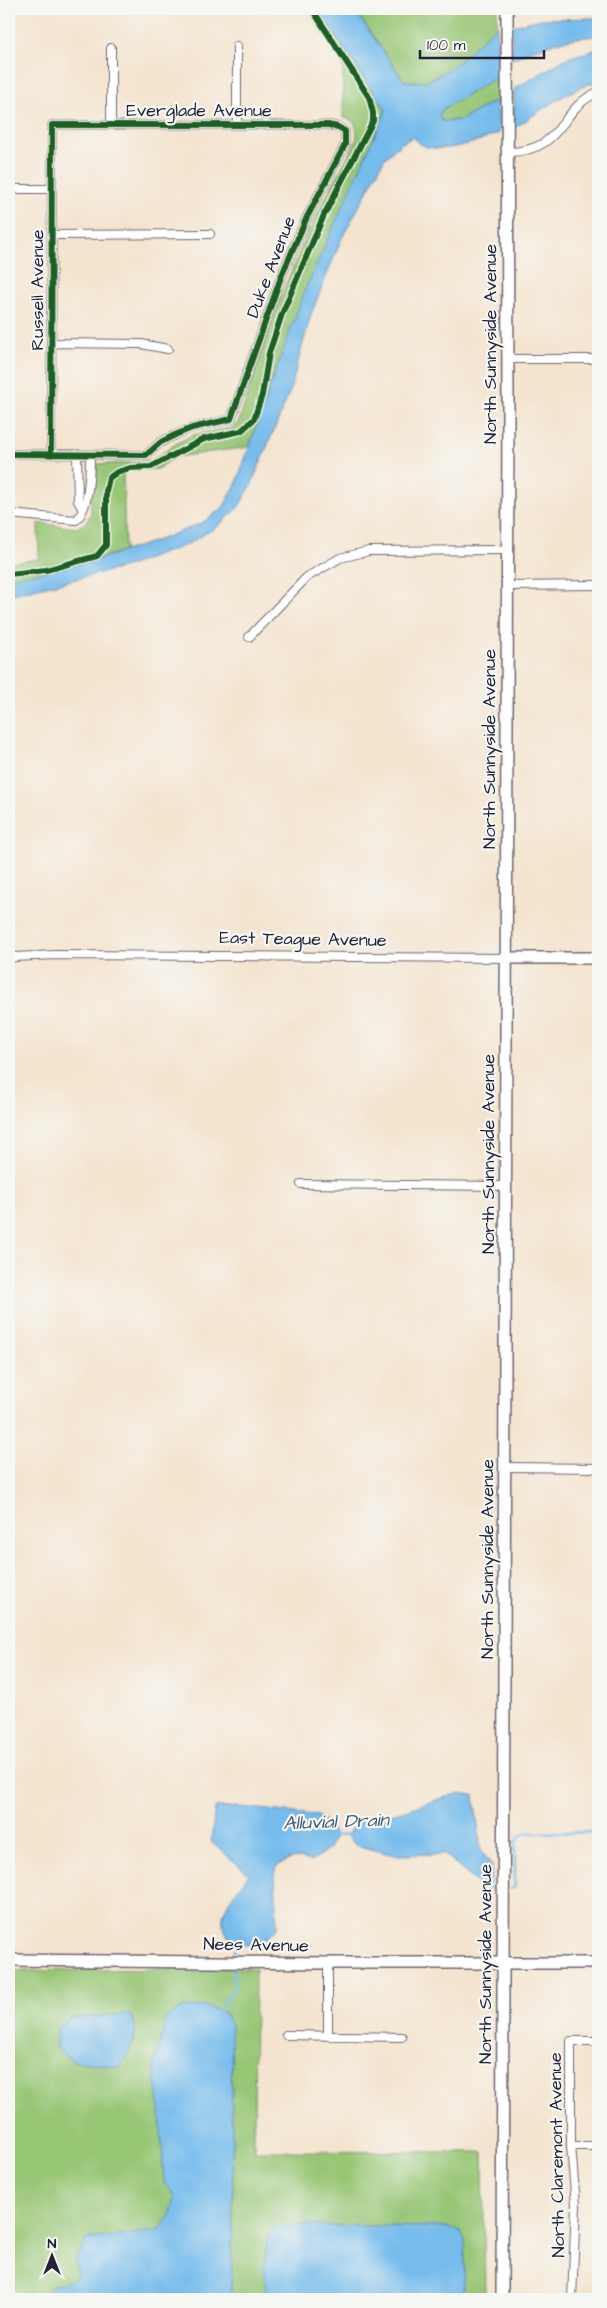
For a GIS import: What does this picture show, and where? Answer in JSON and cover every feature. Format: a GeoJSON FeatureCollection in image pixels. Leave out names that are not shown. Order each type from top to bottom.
{"type":"FeatureCollection","features":[{"type":"Feature","properties":{"kind":"main road","name":"North Sunnyside Avenue"},"geometry":{"type":"LineString","coordinates":[[502,2299],[504,2109],[502,1963],[507,9]]}},
{"type":"Feature","properties":{"kind":"main road","name":"East Teague Avenue"},"geometry":{"type":"LineString","coordinates":[[506,958],[598,958]]}},
{"type":"Feature","properties":{"kind":"main road","name":"Nees Avenue"},"geometry":{"type":"LineString","coordinates":[[9,1960],[598,1963]]}},
{"type":"Feature","properties":{"kind":"street"},"geometry":{"type":"LineString","coordinates":[[237,46],[237,124]]}},
{"type":"Feature","properties":{"kind":"street"},"geometry":{"type":"LineString","coordinates":[[111,48],[111,125]]}},
{"type":"Feature","properties":{"kind":"street"},"geometry":{"type":"LineString","coordinates":[[507,152],[527,150],[548,142],[579,104],[598,92]]}},
{"type":"Feature","properties":{"kind":"street","name":"Everglade Avenue"},"geometry":{"type":"LineString","coordinates":[[52,125],[328,125],[345,131]]}},
{"type":"Feature","properties":{"kind":"street","name":"Russell Avenue"},"geometry":{"type":"LineString","coordinates":[[51,455],[52,125]]}},
{"type":"Feature","properties":{"kind":"street","name":"Duke Avenue"},"geometry":{"type":"LineString","coordinates":[[90,455],[146,455],[161,442],[184,431],[231,419],[281,277],[307,217],[345,145],[345,131]]}},
{"type":"Feature","properties":{"kind":"street"},"geometry":{"type":"LineString","coordinates":[[9,189],[52,190]]}},
{"type":"Feature","properties":{"kind":"street"},"geometry":{"type":"LineString","coordinates":[[52,235],[210,234]]}},
{"type":"Feature","properties":{"kind":"street"},"geometry":{"type":"LineString","coordinates":[[51,343],[141,344],[168,349]]}},
{"type":"Feature","properties":{"kind":"street"},"geometry":{"type":"LineString","coordinates":[[507,359],[598,359]]}},
{"type":"Feature","properties":{"kind":"street"},"geometry":{"type":"LineString","coordinates":[[9,454],[90,455],[90,480],[87,486],[87,502],[82,508],[80,517],[76,520],[9,514]]}},
{"type":"Feature","properties":{"kind":"street"},"geometry":{"type":"LineString","coordinates":[[77,455],[78,501],[82,508]]}},
{"type":"Feature","properties":{"kind":"street"},"geometry":{"type":"LineString","coordinates":[[78,486],[87,486]]}},
{"type":"Feature","properties":{"kind":"street"},"geometry":{"type":"LineString","coordinates":[[249,636],[307,577],[340,558],[369,552],[507,550]]}},
{"type":"Feature","properties":{"kind":"street"},"geometry":{"type":"LineString","coordinates":[[507,586],[598,585]]}},
{"type":"Feature","properties":{"kind":"street","name":"East Teague Avenue"},"geometry":{"type":"LineString","coordinates":[[9,960],[14,957],[56,955],[506,958]]}},
{"type":"Feature","properties":{"kind":"street"},"geometry":{"type":"LineString","coordinates":[[301,1184],[505,1186]]}},
{"type":"Feature","properties":{"kind":"street"},"geometry":{"type":"LineString","coordinates":[[504,1467],[598,1468]]}},
{"type":"Feature","properties":{"kind":"street"},"geometry":{"type":"LineString","coordinates":[[328,1963],[328,2036]]}},
{"type":"Feature","properties":{"kind":"street"},"geometry":{"type":"LineString","coordinates":[[286,2035],[402,2037]]}},
{"type":"Feature","properties":{"kind":"street","name":"North Claremont Avenue"},"geometry":{"type":"LineString","coordinates":[[572,2299],[576,2205],[572,2146],[571,2041],[598,2041]]}},
{"type":"Feature","properties":{"kind":"street"},"geometry":{"type":"LineString","coordinates":[[572,2146],[598,2146]]}},
{"type":"Feature","properties":{"kind":"green space"},"geometry":{"type":"Polygon","coordinates":[[[308,9],[317,9],[386,109],[274,375],[249,447],[175,457],[157,469],[123,470],[125,550],[90,562],[9,578],[9,563],[39,559],[38,523],[76,528],[86,523],[91,513],[91,491],[96,481],[96,467],[98,464],[150,462],[177,443],[193,435],[232,428],[239,421],[287,281],[307,235],[356,141],[356,125],[343,118],[343,64],[308,9]]]}},
{"type":"Feature","properties":{"kind":"green space"},"geometry":{"type":"Polygon","coordinates":[[[354,9],[497,9],[497,37],[486,37],[453,67],[426,82],[404,81],[354,9]]]}},
{"type":"Feature","properties":{"kind":"green space"},"geometry":{"type":"Polygon","coordinates":[[[497,77],[497,100],[460,120],[441,121],[439,115],[443,109],[497,77]]]}},
{"type":"Feature","properties":{"kind":"green space"},"geometry":{"type":"Polygon","coordinates":[[[255,1968],[254,2151],[483,2152],[485,2299],[9,2299],[9,1971],[255,1968]]]}},
{"type":"Feature","properties":{"kind":"water"},"geometry":{"type":"Polygon","coordinates":[[[317,9],[354,9],[404,81],[426,82],[453,67],[497,25],[497,77],[443,109],[439,115],[442,121],[460,120],[497,100],[499,133],[450,148],[431,148],[420,144],[413,137],[402,143],[385,158],[341,240],[311,314],[290,391],[250,488],[237,509],[218,526],[186,545],[126,567],[9,595],[9,578],[90,562],[159,540],[202,523],[223,508],[237,482],[305,290],[386,110],[317,9]]]}},
{"type":"Feature","properties":{"kind":"water"},"geometry":{"type":"Polygon","coordinates":[[[598,18],[598,36],[574,38],[554,43],[512,59],[512,26],[541,19],[598,18]]]}},
{"type":"Feature","properties":{"kind":"water"},"geometry":{"type":"Polygon","coordinates":[[[598,49],[598,82],[566,95],[514,128],[514,89],[567,58],[598,49]]]}},
{"type":"Feature","properties":{"kind":"water"},"geometry":{"type":"Polygon","coordinates":[[[460,1793],[474,1795],[481,1851],[492,1866],[490,1883],[480,1886],[444,1854],[394,1855],[355,1845],[347,1835],[358,1820],[396,1813],[460,1793]]]}},
{"type":"Feature","properties":{"kind":"water"},"geometry":{"type":"Polygon","coordinates":[[[241,1807],[315,1815],[332,1829],[335,1836],[329,1849],[311,1861],[292,1859],[275,1868],[277,1928],[263,1941],[236,1945],[223,1926],[223,1917],[230,1900],[249,1874],[211,1842],[215,1808],[241,1807]]]}},
{"type":"Feature","properties":{"kind":"water"},"geometry":{"type":"Polygon","coordinates":[[[206,2006],[224,2013],[231,2024],[233,2206],[231,2299],[42,2299],[52,2286],[77,2278],[76,2259],[87,2239],[158,2231],[170,2217],[175,2196],[164,2183],[160,2111],[154,2066],[166,2018],[182,2008],[206,2006]]]}},
{"type":"Feature","properties":{"kind":"water"},"geometry":{"type":"Polygon","coordinates":[[[130,2014],[136,2030],[129,2054],[119,2067],[73,2061],[55,2048],[57,2028],[71,2018],[130,2014]]]}},
{"type":"Feature","properties":{"kind":"water"},"geometry":{"type":"Polygon","coordinates":[[[292,2225],[450,2227],[460,2232],[465,2240],[464,2299],[266,2299],[266,2243],[269,2235],[277,2227],[292,2225]]]}},
{"type":"Feature","properties":{"kind":"waterway","name":"Alluvial Drain"},"geometry":{"type":"LineString","coordinates":[[511,1889],[515,1887],[515,1845],[518,1837],[526,1833],[598,1832]]}},
{"type":"Feature","properties":{"kind":"waterway","name":"Alluvial Drain"},"geometry":{"type":"LineString","coordinates":[[332,1836],[349,1835]]}},
{"type":"Feature","properties":{"kind":"waterway","name":"Alluvial Drain"},"geometry":{"type":"LineString","coordinates":[[484,1883],[487,1887],[495,1889]]}},
{"type":"Feature","properties":{"kind":"waterway","name":"Alluvial Drain"},"geometry":{"type":"LineString","coordinates":[[234,1952],[236,1941]]}},
{"type":"Feature","properties":{"kind":"waterway","name":"Alluvial Drain"},"geometry":{"type":"LineString","coordinates":[[217,2013],[234,1988],[234,1967]]}},
{"type":"Feature","properties":{"kind":"cycle path"},"geometry":{"type":"LineString","coordinates":[[9,574],[46,570],[97,556],[106,545],[106,491],[109,478],[117,472],[130,468],[151,467],[204,439],[241,431],[254,419],[262,395],[269,353],[282,314],[324,215],[373,121],[369,97],[312,9]]}},
{"type":"Feature","properties":{"kind":"cycle path"},"geometry":{"type":"LineString","coordinates":[[9,454],[146,455],[161,442],[175,435],[192,428],[231,419],[281,277],[307,217],[345,145],[345,131],[328,125],[52,125],[51,455]]}}]}
